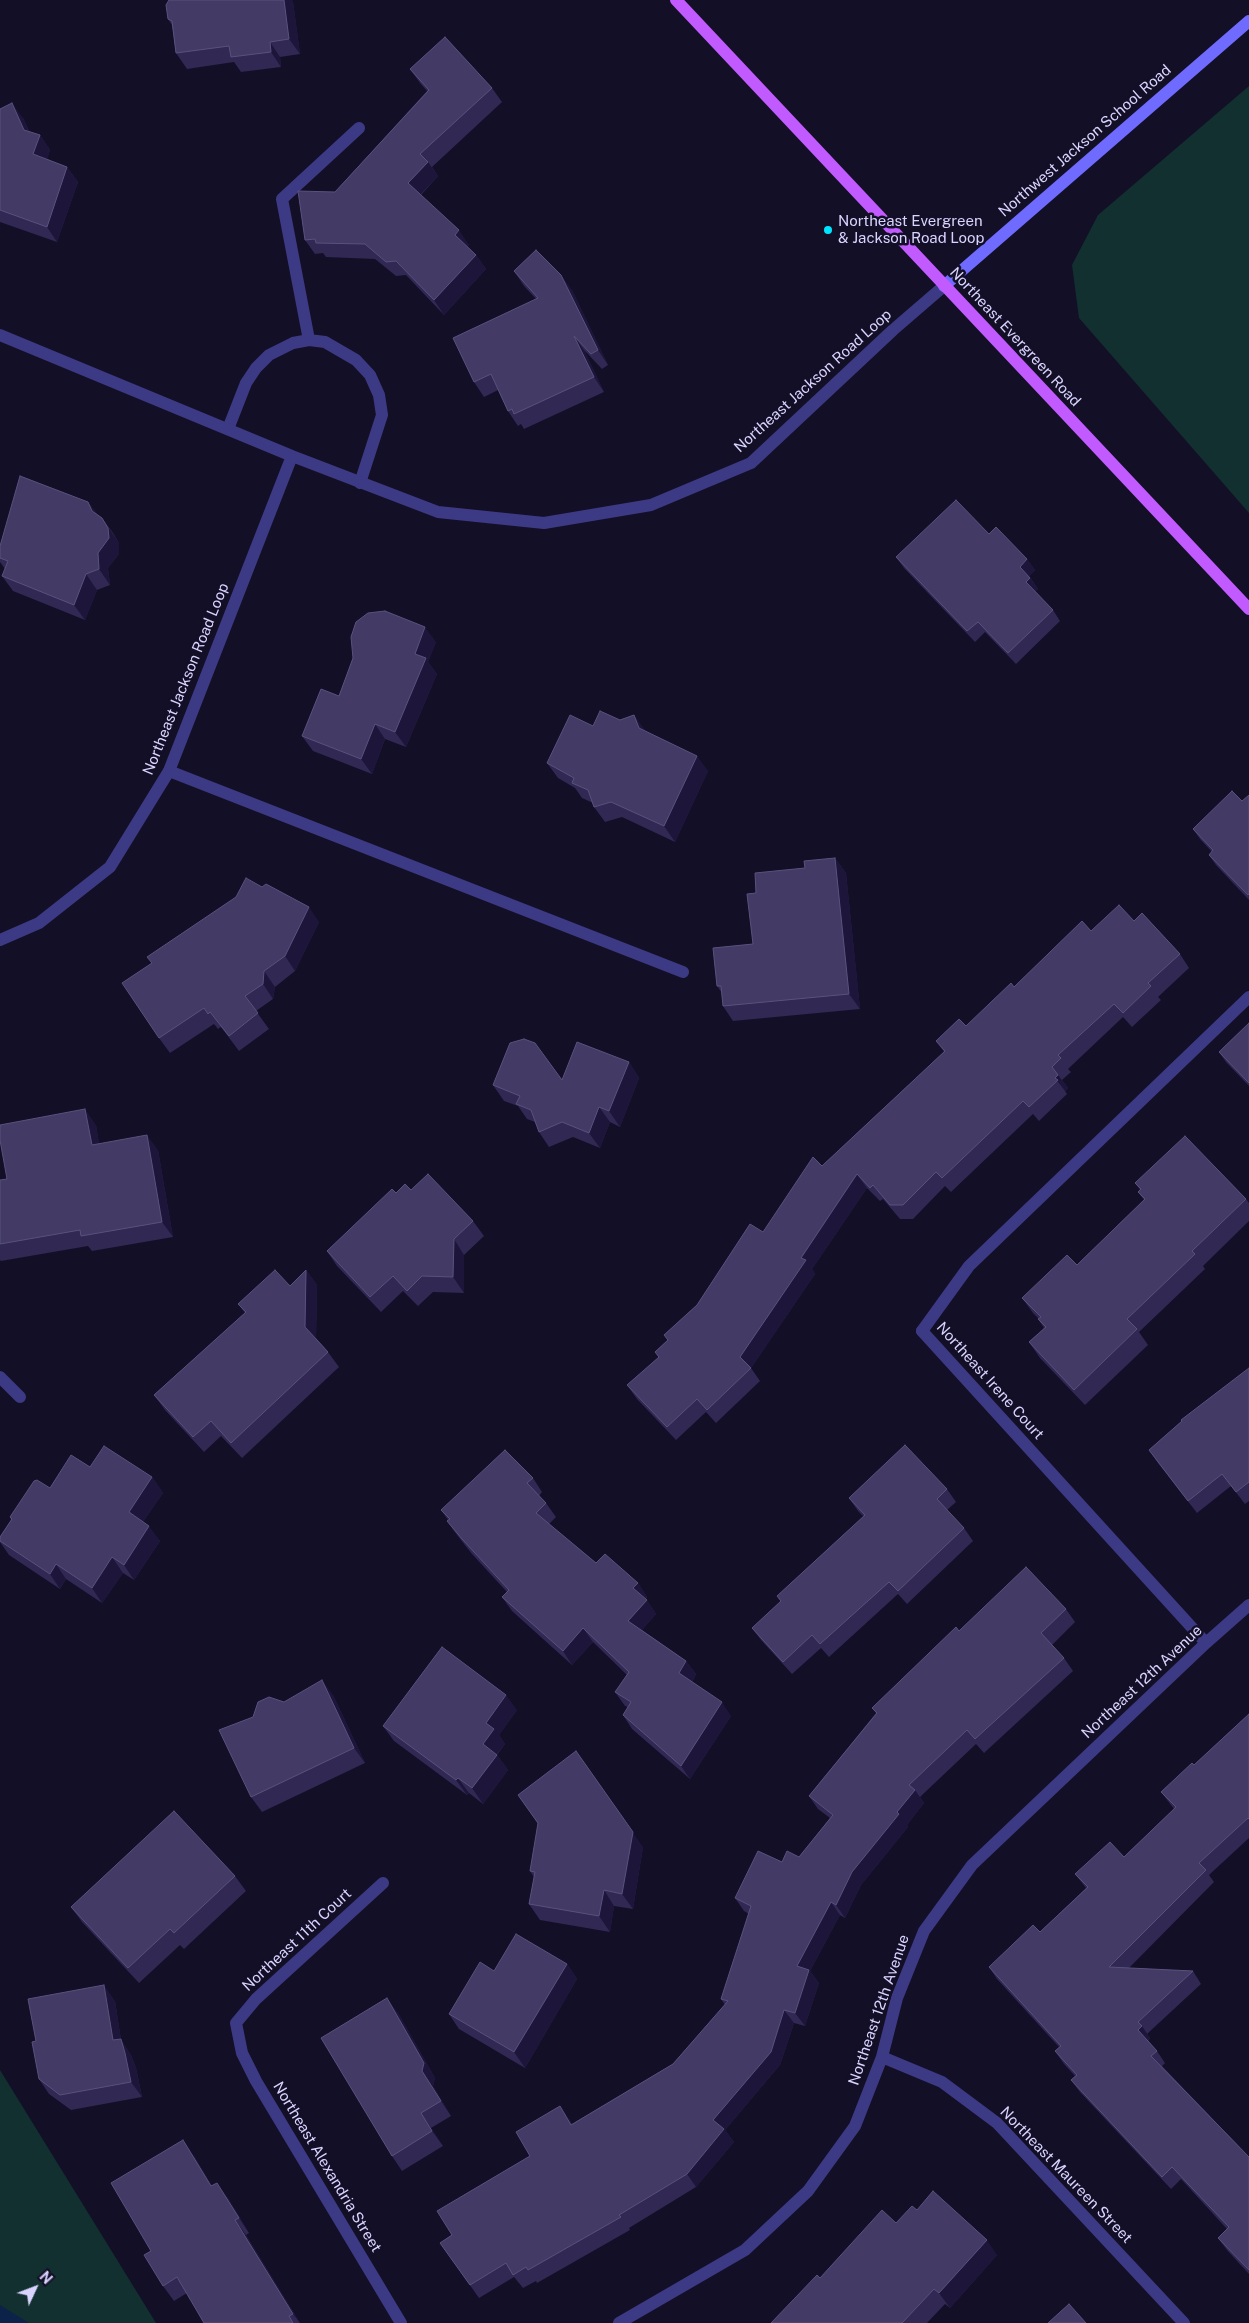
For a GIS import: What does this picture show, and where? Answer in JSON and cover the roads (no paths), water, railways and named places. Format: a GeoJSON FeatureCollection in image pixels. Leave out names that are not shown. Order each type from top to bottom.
{"type":"FeatureCollection","features":[{"type":"Feature","properties":{"kind":"main road","name":"Northeast Evergreen Road"},"geometry":{"type":"LineString","coordinates":[[676,0],[1249,609]]}},
{"type":"Feature","properties":{"kind":"main road","name":"Northwest Jackson School Road"},"geometry":{"type":"LineString","coordinates":[[944,286],[1016,220],[1249,21]]}},
{"type":"Feature","properties":{"kind":"street"},"geometry":{"type":"LineString","coordinates":[[309,340],[282,199],[359,128]]}},
{"type":"Feature","properties":{"kind":"street","name":"Northeast Jackson Road Loop"},"geometry":{"type":"LineString","coordinates":[[0,335],[292,456],[438,512],[544,523],[651,505],[751,463],[893,330],[944,286]]}},
{"type":"Feature","properties":{"kind":"street"},"geometry":{"type":"LineString","coordinates":[[228,429],[241,393],[256,368],[269,355],[293,343],[309,340],[325,342],[356,360],[370,376],[379,395],[382,415],[360,482]]}},
{"type":"Feature","properties":{"kind":"street","name":"Northeast Jackson Road Loop"},"geometry":{"type":"LineString","coordinates":[[0,940],[39,923],[110,867],[169,770],[292,456]]}},
{"type":"Feature","properties":{"kind":"street"},"geometry":{"type":"LineString","coordinates":[[169,770],[683,972]]}},
{"type":"Feature","properties":{"kind":"street","name":"Northeast Irene Court"},"geometry":{"type":"LineString","coordinates":[[1206,1643],[922,1331],[969,1266],[1249,998]]}},
{"type":"Feature","properties":{"kind":"street"},"geometry":{"type":"LineString","coordinates":[[0,1377],[20,1397]]}},
{"type":"Feature","properties":{"kind":"street","name":"Northeast 12th Avenue"},"geometry":{"type":"LineString","coordinates":[[619,2323],[745,2250],[808,2191],[855,2126],[882,2058],[898,1998],[924,1931],[972,1865],[1206,1643],[1249,1605]]}},
{"type":"Feature","properties":{"kind":"street","name":"Northeast 11th Court"},"geometry":{"type":"LineString","coordinates":[[236,2023],[256,1999],[383,1883]]}},
{"type":"Feature","properties":{"kind":"street","name":"Northeast Alexandria Street"},"geometry":{"type":"LineString","coordinates":[[236,2023],[242,2053],[256,2082],[401,2323]]}},
{"type":"Feature","properties":{"kind":"street","name":"Northeast Maureen Street"},"geometry":{"type":"LineString","coordinates":[[882,2058],[942,2082],[997,2123],[1184,2323]]}},
{"type":"Feature","properties":{"kind":"water"},"geometry":{"type":"Polygon","coordinates":[[[0,2305],[29,2323],[0,2323],[0,2305]]]}},
{"type":"Feature","properties":{"kind":"place","name":"Northeast Evergreen & Jackson Road Loop"},"geometry":{"type":"Point","coordinates":[828,230]}}]}
